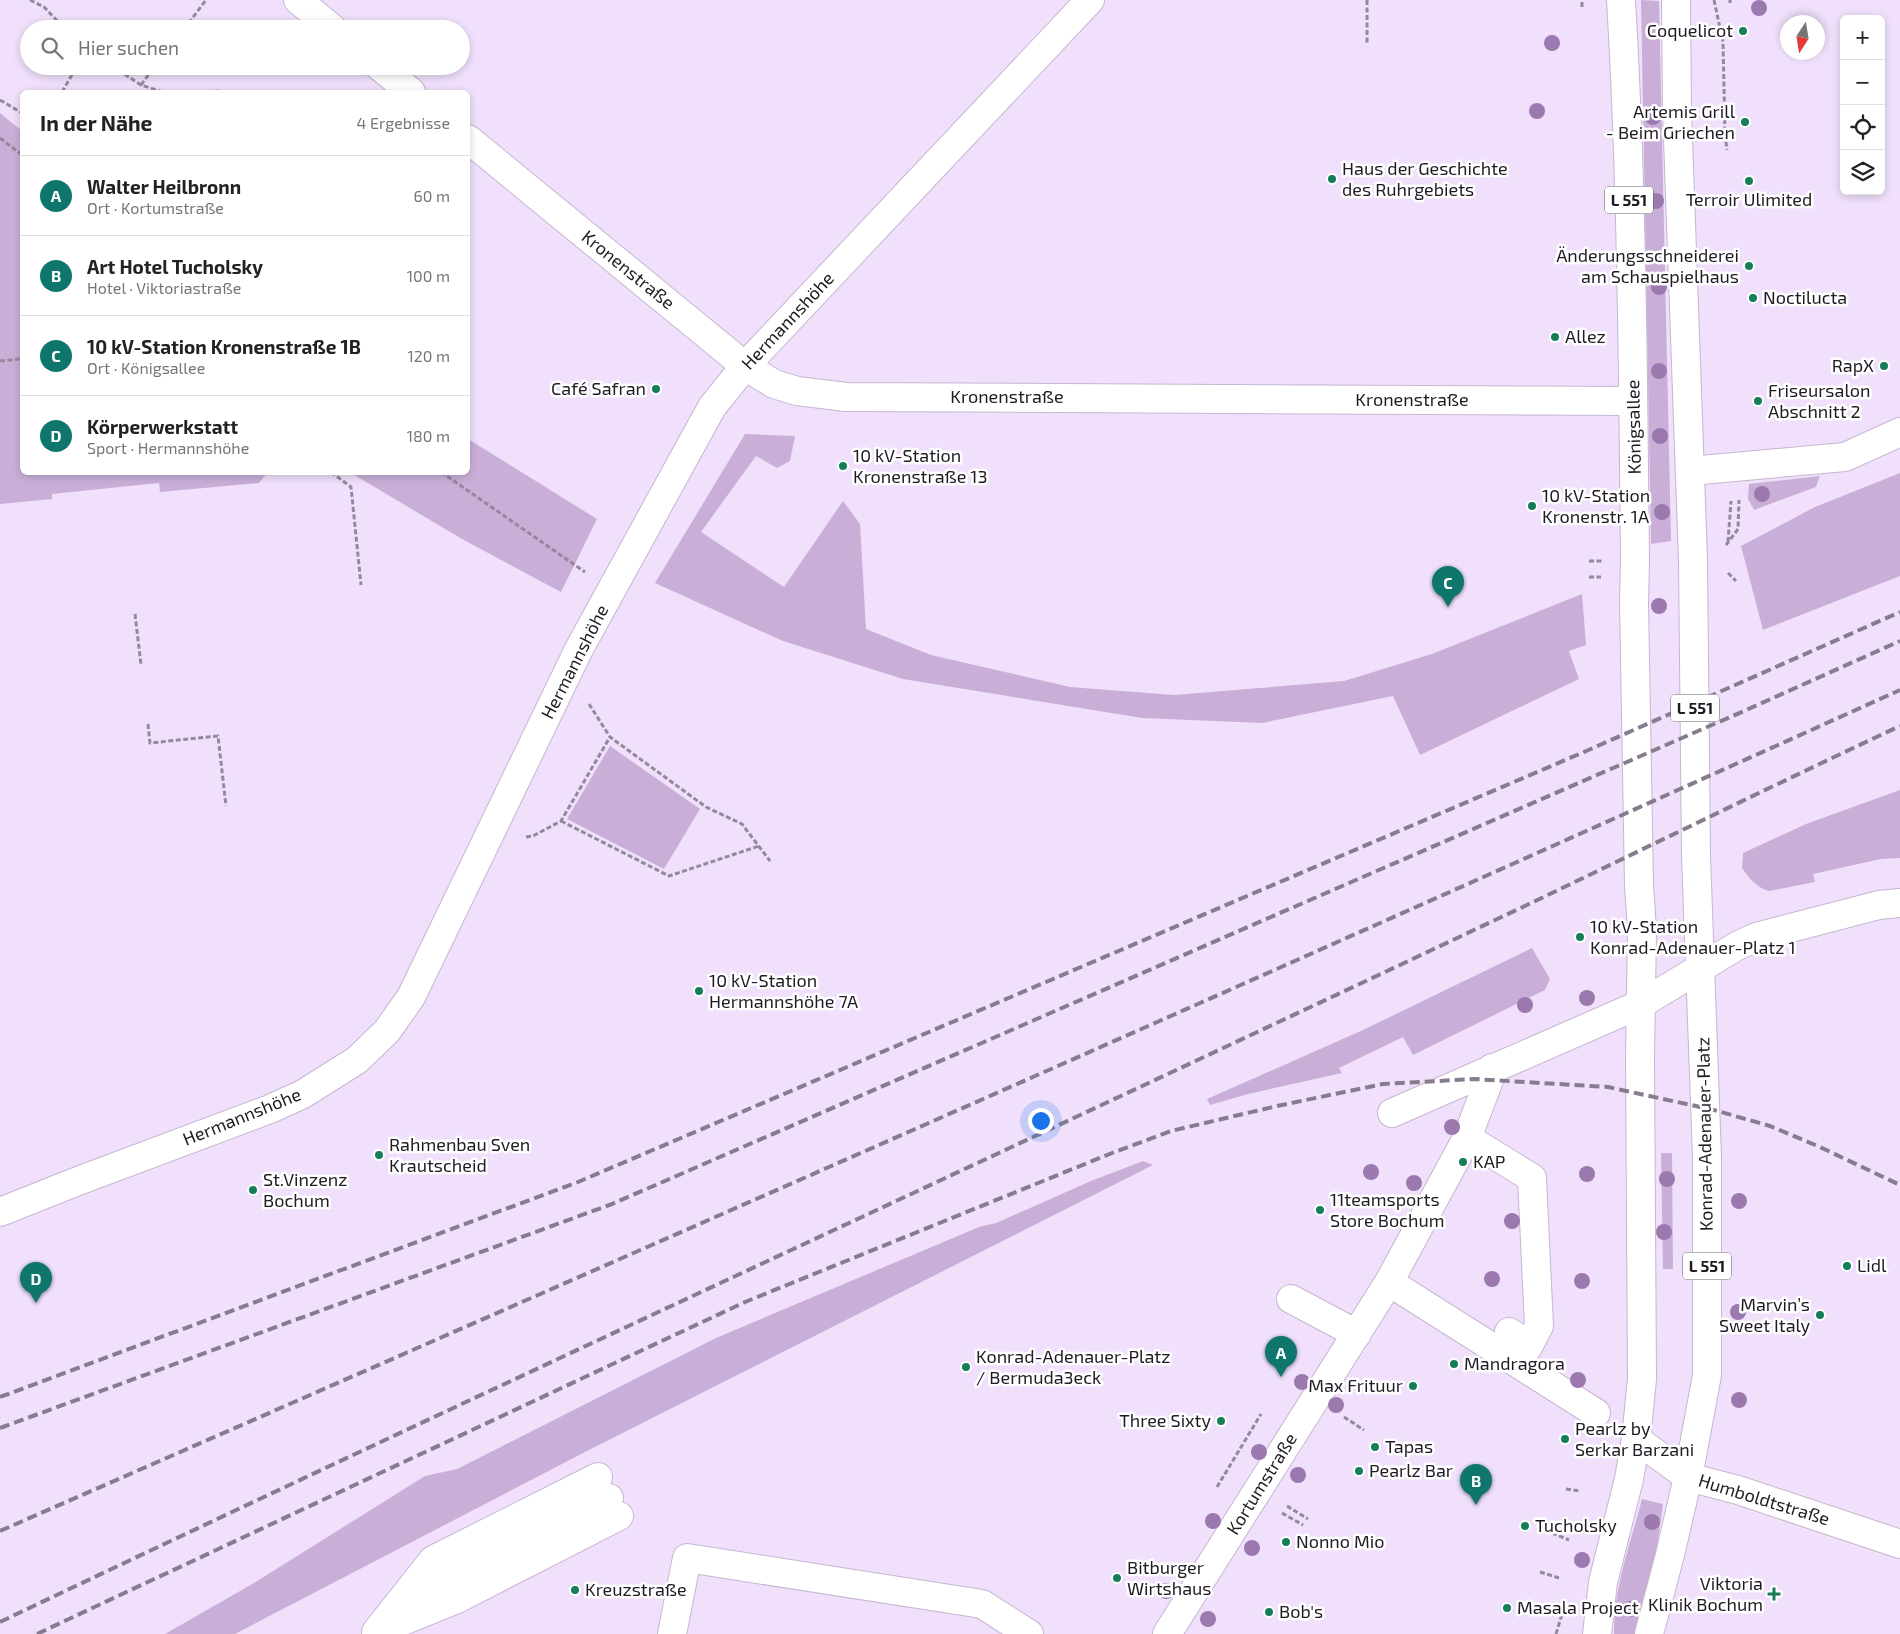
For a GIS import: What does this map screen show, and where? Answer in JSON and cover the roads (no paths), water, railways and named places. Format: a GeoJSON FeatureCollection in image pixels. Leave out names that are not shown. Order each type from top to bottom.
{"type":"FeatureCollection","features":[{"type":"Feature","properties":{"kind":"street"},"geometry":{"type":"LineString","coordinates":[[298,0],[329,15]]}},
{"type":"Feature","properties":{"kind":"street","name":"Hermannshöhe"},"geometry":{"type":"LineString","coordinates":[[0,1212],[270,1109],[303,1094],[357,1060],[387,1031],[411,997],[579,649],[712,406],[745,366],[1090,0]]}},
{"type":"Feature","properties":{"kind":"street","name":"Königsallee"},"geometry":{"type":"LineString","coordinates":[[1621,0],[1626,85],[1633,401],[1634,602],[1639,885],[1642,930],[1641,1004]]}},
{"type":"Feature","properties":{"kind":"street","name":"L 551"},"geometry":{"type":"LineString","coordinates":[[1676,0],[1677,111],[1690,471]]}},
{"type":"Feature","properties":{"kind":"street"},"geometry":{"type":"LineString","coordinates":[[390,75],[409,90]]}},
{"type":"Feature","properties":{"kind":"street","name":"Kronenstraße"},"geometry":{"type":"LineString","coordinates":[[470,141],[745,366],[774,384],[797,391],[846,396],[1633,401]]}},
{"type":"Feature","properties":{"kind":"street"},"geometry":{"type":"LineString","coordinates":[[1690,471],[1845,457],[1900,432]]}},
{"type":"Feature","properties":{"kind":"street","name":"Konrad-Adenauer-Platz"},"geometry":{"type":"LineString","coordinates":[[1688,1477],[1707,1375],[1708,1175],[1696,856],[1693,560],[1690,471]]}},
{"type":"Feature","properties":{"kind":"street"},"geometry":{"type":"LineString","coordinates":[[1392,1113],[1641,1004],[1737,946],[1756,937],[1879,905],[1900,903]]}},
{"type":"Feature","properties":{"kind":"street","name":"L 551"},"geometry":{"type":"LineString","coordinates":[[1597,1634],[1603,1582],[1636,1439],[1642,1380],[1641,1004]]}},
{"type":"Feature","properties":{"kind":"street"},"geometry":{"type":"LineString","coordinates":[[1492,1068],[1467,1138],[1389,1282],[1511,1338],[1596,1413]]}},
{"type":"Feature","properties":{"kind":"street"},"geometry":{"type":"LineString","coordinates":[[1467,1138],[1532,1178],[1539,1326],[1511,1338]]}},
{"type":"Feature","properties":{"kind":"street","name":"Kortumstraße"},"geometry":{"type":"LineString","coordinates":[[1167,1634],[1389,1282]]}},
{"type":"Feature","properties":{"kind":"street"},"geometry":{"type":"LineString","coordinates":[[1291,1298],[1357,1334]]}},
{"type":"Feature","properties":{"kind":"street","name":"Humboldtstraße"},"geometry":{"type":"LineString","coordinates":[[1636,1439],[1688,1477],[1738,1490],[1900,1544]]}},
{"type":"Feature","properties":{"kind":"street","name":"L 551"},"geometry":{"type":"LineString","coordinates":[[1650,1634],[1688,1477]]}},
{"type":"Feature","properties":{"kind":"street"},"geometry":{"type":"LineString","coordinates":[[609,1497],[452,1590],[376,1633],[433,1560],[609,1497]]}},
{"type":"Feature","properties":{"kind":"street"},"geometry":{"type":"LineString","coordinates":[[672,1634],[687,1558],[982,1604],[1029,1634]]}},
{"type":"Feature","properties":{"kind":"railway"},"geometry":{"type":"LineString","coordinates":[[0,1397],[578,1182],[1584,752],[1900,612]]}},
{"type":"Feature","properties":{"kind":"railway"},"geometry":{"type":"LineString","coordinates":[[0,1428],[612,1204],[1744,711],[1900,641]]}},
{"type":"Feature","properties":{"kind":"railway"},"geometry":{"type":"LineString","coordinates":[[0,1531],[1189,1008],[1900,690]]}},
{"type":"Feature","properties":{"kind":"railway"},"geometry":{"type":"LineString","coordinates":[[0,1622],[1529,904],[1900,726]]}},
{"type":"Feature","properties":{"kind":"railway"},"geometry":{"type":"LineString","coordinates":[[37,1634],[745,1302],[1112,1153],[1171,1131],[1383,1084],[1474,1079],[1608,1087],[1714,1110],[1770,1126],[1820,1147],[1900,1185]]}},
{"type":"Feature","properties":{"kind":"place","name":"Coquelicot"},"geometry":{"type":"Point","coordinates":[1743,31]}},
{"type":"Feature","properties":{"kind":"place","name":"Artemis Grill - Beim Griechen"},"geometry":{"type":"Point","coordinates":[1745,122]}},
{"type":"Feature","properties":{"kind":"place","name":"Haus der Geschichte des Ruhrgebiets"},"geometry":{"type":"Point","coordinates":[1332,179]}},
{"type":"Feature","properties":{"kind":"place","name":"Terroir Ulimited"},"geometry":{"type":"Point","coordinates":[1749,181]}},
{"type":"Feature","properties":{"kind":"place","name":"Änderungsschneiderei am Schauspielhaus"},"geometry":{"type":"Point","coordinates":[1749,266]}},
{"type":"Feature","properties":{"kind":"place","name":"Noctilucta"},"geometry":{"type":"Point","coordinates":[1753,298]}},
{"type":"Feature","properties":{"kind":"place","name":"Allez"},"geometry":{"type":"Point","coordinates":[1555,337]}},
{"type":"Feature","properties":{"kind":"place","name":"RapX"},"geometry":{"type":"Point","coordinates":[1884,366]}},
{"type":"Feature","properties":{"kind":"place","name":"Café Safran"},"geometry":{"type":"Point","coordinates":[656,389]}},
{"type":"Feature","properties":{"kind":"place","name":"Friseursalon Abschnitt 2"},"geometry":{"type":"Point","coordinates":[1758,401]}},
{"type":"Feature","properties":{"kind":"place","name":"10 kV-Station Kronenstraße 13"},"geometry":{"type":"Point","coordinates":[843,466]}},
{"type":"Feature","properties":{"kind":"place","name":"10 kV-Station Kronenstr. 1A"},"geometry":{"type":"Point","coordinates":[1532,506]}},
{"type":"Feature","properties":{"kind":"place","name":"10 kV-Station Kronenstraße 1B"},"geometry":{"type":"Point","coordinates":[1448,607]}},
{"type":"Feature","properties":{"kind":"place","name":"10 kV-Station Konrad-Adenauer-Platz 1"},"geometry":{"type":"Point","coordinates":[1580,937]}},
{"type":"Feature","properties":{"kind":"place","name":"10 kV-Station Hermannshöhe 7A"},"geometry":{"type":"Point","coordinates":[699,991]}},
{"type":"Feature","properties":{"kind":"place","name":"Rahmenbau Sven Krautscheid"},"geometry":{"type":"Point","coordinates":[379,1155]}},
{"type":"Feature","properties":{"kind":"place","name":"KAP"},"geometry":{"type":"Point","coordinates":[1463,1162]}},
{"type":"Feature","properties":{"kind":"place","name":"St.Vinzenz Bochum"},"geometry":{"type":"Point","coordinates":[253,1190]}},
{"type":"Feature","properties":{"kind":"place","name":"11teamsports Store Bochum"},"geometry":{"type":"Point","coordinates":[1320,1210]}},
{"type":"Feature","properties":{"kind":"place","name":"Lidl"},"geometry":{"type":"Point","coordinates":[1847,1266]}},
{"type":"Feature","properties":{"kind":"place","name":"Körperwerkstatt"},"geometry":{"type":"Point","coordinates":[36,1303]}},
{"type":"Feature","properties":{"kind":"place","name":"Marvin’s Sweet Italy"},"geometry":{"type":"Point","coordinates":[1820,1315]}},
{"type":"Feature","properties":{"kind":"place","name":"Mandragora"},"geometry":{"type":"Point","coordinates":[1454,1364]}},
{"type":"Feature","properties":{"kind":"place","name":"Konrad-Adenauer-Platz / Bermuda3eck"},"geometry":{"type":"Point","coordinates":[966,1367]}},
{"type":"Feature","properties":{"kind":"place","name":"Walter Heilbronn"},"geometry":{"type":"Point","coordinates":[1281,1377]}},
{"type":"Feature","properties":{"kind":"place","name":"Max Frituur"},"geometry":{"type":"Point","coordinates":[1413,1386]}},
{"type":"Feature","properties":{"kind":"place","name":"Three Sixty"},"geometry":{"type":"Point","coordinates":[1221,1421]}},
{"type":"Feature","properties":{"kind":"place","name":"Pearlz by Serkar Barzani"},"geometry":{"type":"Point","coordinates":[1565,1439]}},
{"type":"Feature","properties":{"kind":"place","name":"Tapas"},"geometry":{"type":"Point","coordinates":[1375,1447]}},
{"type":"Feature","properties":{"kind":"place","name":"Pearlz Bar"},"geometry":{"type":"Point","coordinates":[1359,1471]}},
{"type":"Feature","properties":{"kind":"place","name":"Art Hotel Tucholsky"},"geometry":{"type":"Point","coordinates":[1476,1505]}},
{"type":"Feature","properties":{"kind":"place","name":"Tucholsky"},"geometry":{"type":"Point","coordinates":[1525,1526]}},
{"type":"Feature","properties":{"kind":"place","name":"Nonno Mio"},"geometry":{"type":"Point","coordinates":[1286,1542]}},
{"type":"Feature","properties":{"kind":"place","name":"Bitburger Wirtshaus"},"geometry":{"type":"Point","coordinates":[1117,1578]}},
{"type":"Feature","properties":{"kind":"place","name":"Kreuzstraße"},"geometry":{"type":"Point","coordinates":[575,1590]}},
{"type":"Feature","properties":{"kind":"place","name":"Viktoria Klinik Bochum"},"geometry":{"type":"Point","coordinates":[1774,1594]}},
{"type":"Feature","properties":{"kind":"place","name":"Masala Project"},"geometry":{"type":"Point","coordinates":[1507,1608]}},
{"type":"Feature","properties":{"kind":"place","name":"Bob's"},"geometry":{"type":"Point","coordinates":[1269,1612]}}]}
